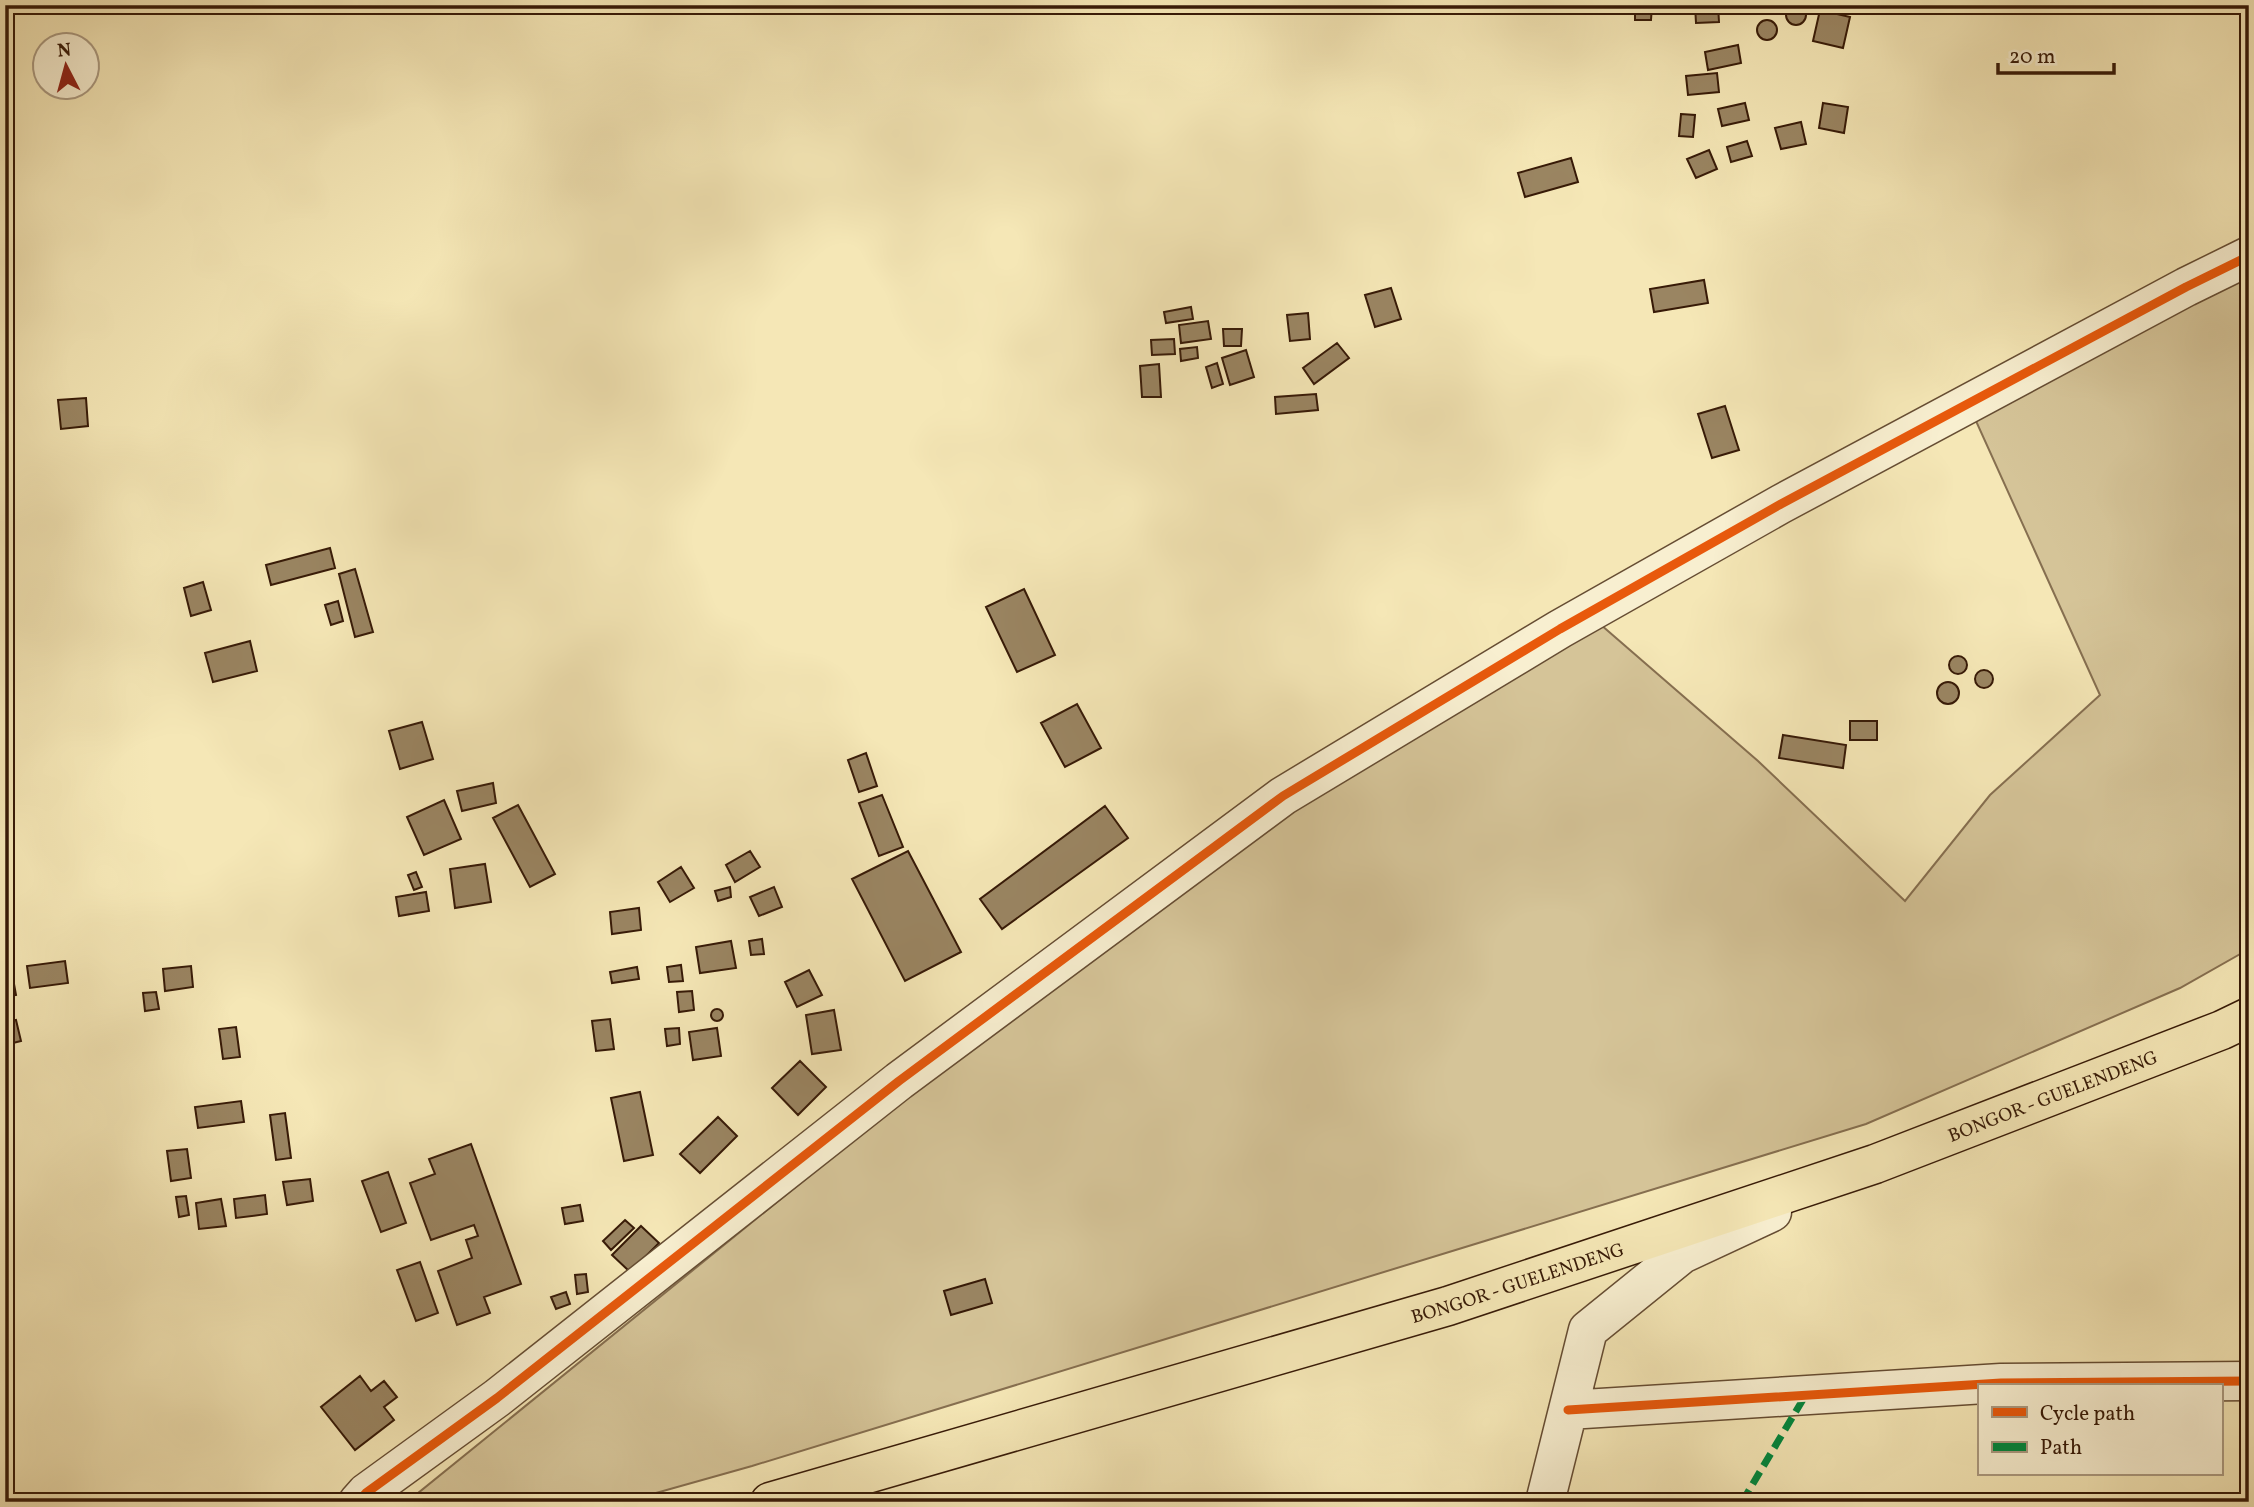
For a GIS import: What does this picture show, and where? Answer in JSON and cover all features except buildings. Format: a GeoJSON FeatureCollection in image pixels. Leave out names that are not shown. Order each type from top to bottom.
{"type":"FeatureCollection","features":[{"type":"Feature","properties":{"kind":"highway","name":"BONGOR - GUELENDENG"},"geometry":{"type":"LineString","coordinates":[[770,1502],[1448,1306],[1875,1164],[2210,1035],[2249,1017]]}},
{"type":"Feature","properties":{"kind":"street"},"geometry":{"type":"LineString","coordinates":[[358,1502],[366,1493],[497,1398],[899,1081],[1283,796],[1560,629],[1781,504],[2186,287],[2249,256]]}},
{"type":"Feature","properties":{"kind":"street"},"geometry":{"type":"LineString","coordinates":[[1545,1502],[1588,1331],[1682,1254],[1875,1164]]}},
{"type":"Feature","properties":{"kind":"street"},"geometry":{"type":"LineString","coordinates":[[1985,1384],[2249,1381]]}},
{"type":"Feature","properties":{"kind":"street"},"geometry":{"type":"LineString","coordinates":[[1568,1410],[1978,1384]]}},
{"type":"Feature","properties":{"kind":"shaded area"},"geometry":{"type":"Polygon","coordinates":[[[2249,265],[2249,949],[2180,988],[1866,1124],[752,1466],[624,1502],[413,1502],[412,1498],[1031,996],[1299,803],[1593,618],[1758,761],[1905,901],[1990,795],[2100,695],[1971,410],[2249,265]]]}},
{"type":"Feature","properties":{"kind":"marked path"},"geometry":{"type":"LineString","coordinates":[[1742,1502],[1805,1396]]}},
{"type":"Feature","properties":{"kind":"cycle path"},"geometry":{"type":"LineString","coordinates":[[358,1502],[366,1493],[497,1398],[899,1081],[1283,796],[1560,629],[1781,504],[2186,287],[2249,256]]}},
{"type":"Feature","properties":{"kind":"cycle path"},"geometry":{"type":"LineString","coordinates":[[1985,1384],[2249,1381]]}},
{"type":"Feature","properties":{"kind":"cycle path"},"geometry":{"type":"LineString","coordinates":[[1568,1410],[1978,1384]]}}]}
